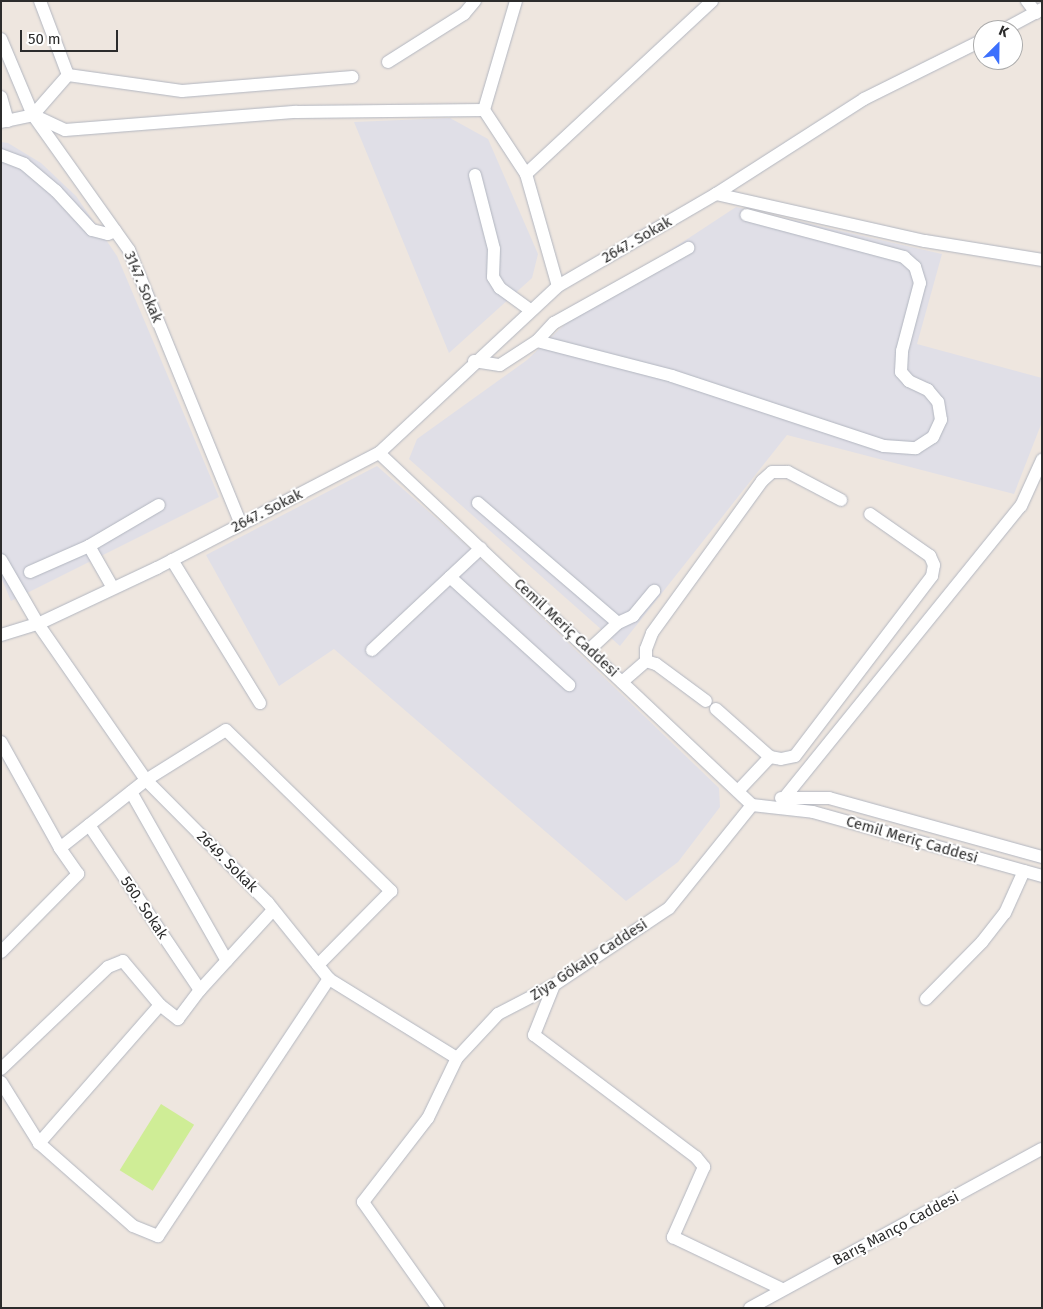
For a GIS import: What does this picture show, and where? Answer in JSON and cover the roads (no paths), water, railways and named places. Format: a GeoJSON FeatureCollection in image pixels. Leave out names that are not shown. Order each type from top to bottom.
{"type":"FeatureCollection","features":[{"type":"Feature","properties":{"kind":"street"},"geometry":{"type":"LineString","coordinates":[[40,1],[68,75]]}},
{"type":"Feature","properties":{"kind":"street"},"geometry":{"type":"LineString","coordinates":[[388,62],[464,14],[475,1]]}},
{"type":"Feature","properties":{"kind":"street"},"geometry":{"type":"LineString","coordinates":[[516,1],[484,110],[526,174],[558,286]]}},
{"type":"Feature","properties":{"kind":"street"},"geometry":{"type":"LineString","coordinates":[[526,174],[712,1]]}},
{"type":"Feature","properties":{"kind":"street"},"geometry":{"type":"LineString","coordinates":[[1022,20],[1039,11],[1027,1]]}},
{"type":"Feature","properties":{"kind":"street","name":"3147. Sokak"},"geometry":{"type":"LineString","coordinates":[[1,39],[32,115],[129,250],[241,524]]}},
{"type":"Feature","properties":{"kind":"street","name":"2647. Sokak"},"geometry":{"type":"LineString","coordinates":[[1,635],[38,624],[172,560],[379,453],[474,361],[558,286],[716,194],[864,99],[973,45]]}},
{"type":"Feature","properties":{"kind":"street"},"geometry":{"type":"LineString","coordinates":[[68,75],[182,91],[352,77]]}},
{"type":"Feature","properties":{"kind":"street"},"geometry":{"type":"LineString","coordinates":[[1,97],[5,121],[32,115],[68,75]]}},
{"type":"Feature","properties":{"kind":"street"},"geometry":{"type":"LineString","coordinates":[[32,115],[64,130],[296,112],[484,110]]}},
{"type":"Feature","properties":{"kind":"street"},"geometry":{"type":"LineString","coordinates":[[1,155],[24,164],[56,191],[92,230],[108,234],[115,231]]}},
{"type":"Feature","properties":{"kind":"street"},"geometry":{"type":"LineString","coordinates":[[475,175],[494,250],[493,277],[500,288],[530,310]]}},
{"type":"Feature","properties":{"kind":"street"},"geometry":{"type":"LineString","coordinates":[[716,194],[925,241],[1042,260]]}},
{"type":"Feature","properties":{"kind":"street"},"geometry":{"type":"LineString","coordinates":[[537,341],[672,376],[884,446],[916,448],[933,437],[941,420],[938,402],[928,390],[909,381],[901,372],[902,351],[920,283],[915,267],[904,257],[746,215]]}},
{"type":"Feature","properties":{"kind":"street"},"geometry":{"type":"LineString","coordinates":[[474,361],[500,365],[537,341],[554,323],[688,248]]}},
{"type":"Feature","properties":{"kind":"street","name":"Cemil Meriç Caddesi"},"geometry":{"type":"LineString","coordinates":[[379,453],[752,804],[813,812],[1042,876]]}},
{"type":"Feature","properties":{"kind":"street"},"geometry":{"type":"LineString","coordinates":[[785,797],[1021,506],[1042,460]]}},
{"type":"Feature","properties":{"kind":"street"},"geometry":{"type":"LineString","coordinates":[[622,682],[646,661],[652,632],[762,481],[772,472],[788,472],[841,500]]}},
{"type":"Feature","properties":{"kind":"street"},"geometry":{"type":"LineString","coordinates":[[478,503],[618,624]]}},
{"type":"Feature","properties":{"kind":"street"},"geometry":{"type":"LineString","coordinates":[[30,572],[89,546],[159,505]]}},
{"type":"Feature","properties":{"kind":"street"},"geometry":{"type":"LineString","coordinates":[[646,661],[656,664],[711,705],[770,757],[782,759],[795,756],[932,576],[934,565],[930,556],[870,514]]}},
{"type":"Feature","properties":{"kind":"street"},"geometry":{"type":"LineString","coordinates":[[89,546],[113,588]]}},
{"type":"Feature","properties":{"kind":"street"},"geometry":{"type":"LineString","coordinates":[[372,650],[481,548]]}},
{"type":"Feature","properties":{"kind":"street","name":"2649. Sokak"},"geometry":{"type":"LineString","coordinates":[[1,560],[38,624],[146,780],[273,910],[329,980],[457,1058]]}},
{"type":"Feature","properties":{"kind":"street"},"geometry":{"type":"LineString","coordinates":[[172,560],[260,703]]}},
{"type":"Feature","properties":{"kind":"street"},"geometry":{"type":"LineString","coordinates":[[450,577],[569,685]]}},
{"type":"Feature","properties":{"kind":"street"},"geometry":{"type":"LineString","coordinates":[[590,650],[618,624],[633,616],[654,591]]}},
{"type":"Feature","properties":{"kind":"street"},"geometry":{"type":"LineString","coordinates":[[60,848],[146,780],[226,730],[391,891],[318,965]]}},
{"type":"Feature","properties":{"kind":"street"},"geometry":{"type":"LineString","coordinates":[[1,952],[78,874],[60,848],[3,752]]}},
{"type":"Feature","properties":{"kind":"street"},"geometry":{"type":"LineString","coordinates":[[738,791],[770,757]]}},
{"type":"Feature","properties":{"kind":"street"},"geometry":{"type":"LineString","coordinates":[[131,792],[227,961]]}},
{"type":"Feature","properties":{"kind":"street","name":"Cemil Meriç Caddesi"},"geometry":{"type":"LineString","coordinates":[[752,804],[785,797],[829,798],[1042,856]]}},
{"type":"Feature","properties":{"kind":"street","name":"Ziya Gökalp Caddesi"},"geometry":{"type":"LineString","coordinates":[[438,1308],[363,1202],[428,1118],[457,1058],[498,1014],[554,985],[669,908],[752,804]]}},
{"type":"Feature","properties":{"kind":"street","name":"560. Sokak"},"geometry":{"type":"LineString","coordinates":[[89,825],[200,990]]}},
{"type":"Feature","properties":{"kind":"street"},"geometry":{"type":"LineString","coordinates":[[926,999],[982,942],[1005,913],[1024,871]]}},
{"type":"Feature","properties":{"kind":"street"},"geometry":{"type":"LineString","coordinates":[[1,1069],[108,967],[123,961],[160,1005],[178,1018],[200,990],[273,910]]}},
{"type":"Feature","properties":{"kind":"street"},"geometry":{"type":"LineString","coordinates":[[1,1082],[39,1143],[133,1226],[158,1236],[329,980]]}},
{"type":"Feature","properties":{"kind":"street"},"geometry":{"type":"LineString","coordinates":[[554,985],[534,1035],[696,1157],[704,1167],[672,1237],[782,1289]]}},
{"type":"Feature","properties":{"kind":"street"},"geometry":{"type":"LineString","coordinates":[[39,1143],[160,1005]]}},
{"type":"Feature","properties":{"kind":"street","name":"Barış Manço Caddesi"},"geometry":{"type":"LineString","coordinates":[[750,1308],[1042,1149]]}}]}
